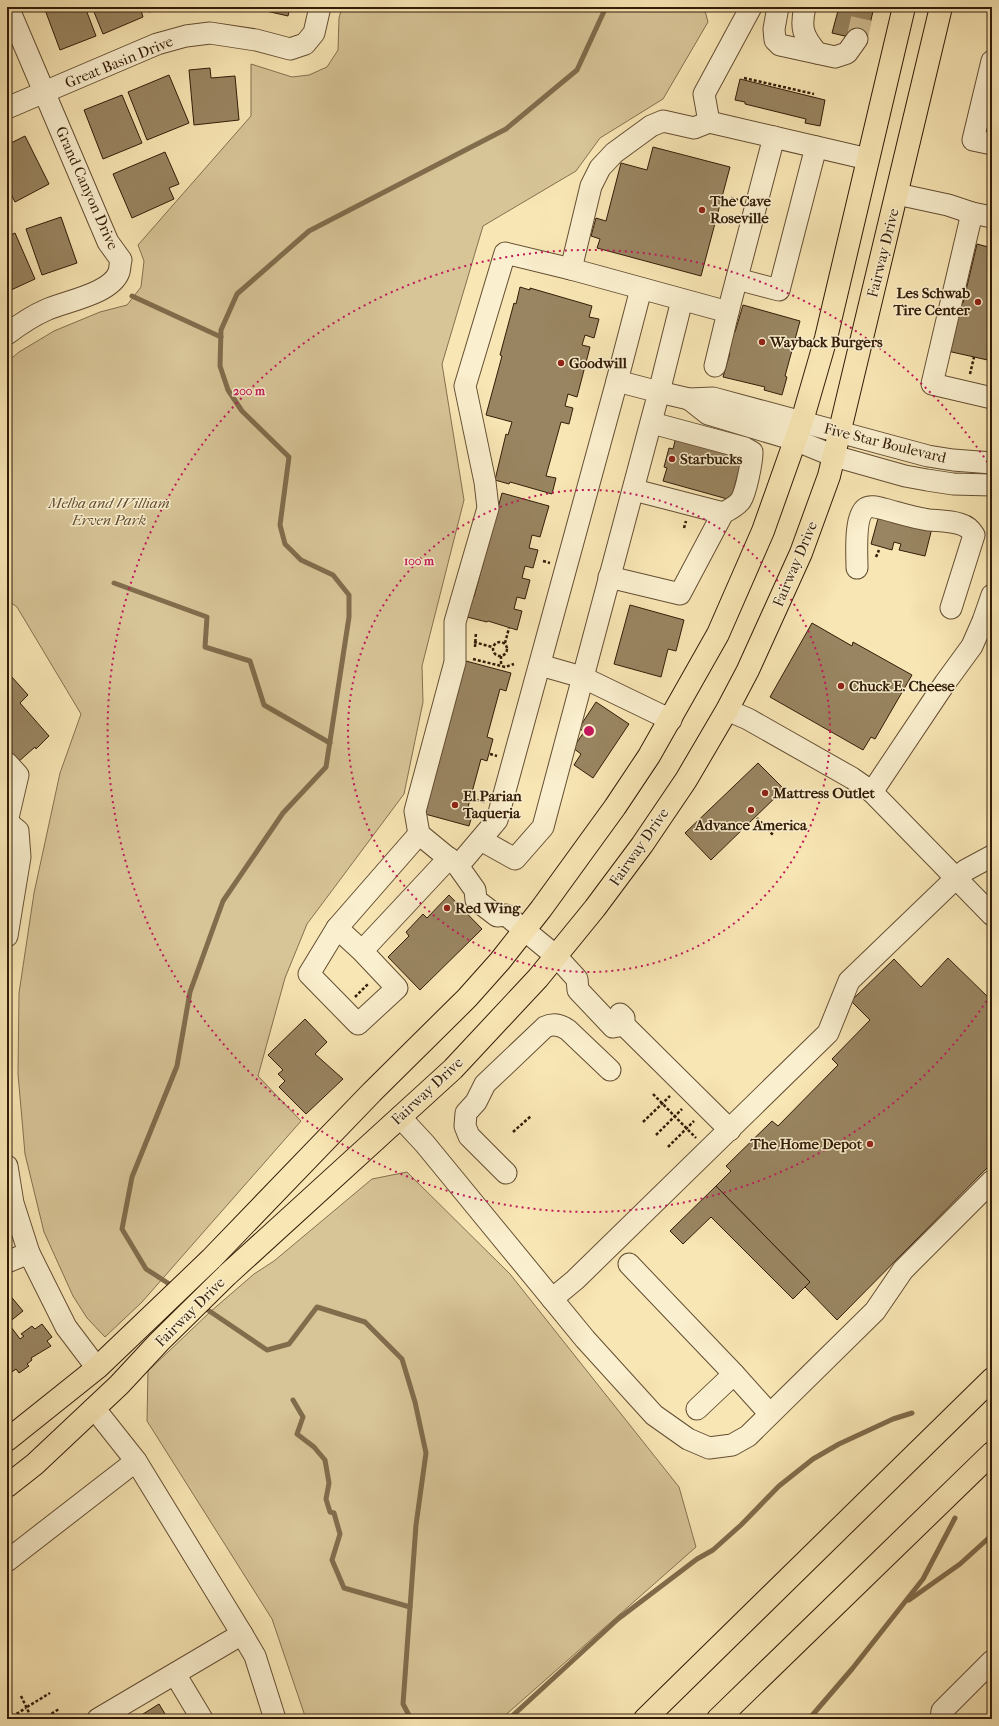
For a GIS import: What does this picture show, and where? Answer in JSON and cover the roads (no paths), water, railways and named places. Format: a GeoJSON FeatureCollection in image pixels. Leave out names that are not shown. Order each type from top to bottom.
{"type":"FeatureCollection","features":[{"type":"Feature","properties":{"kind":"main road","name":"Fairway Drive"},"geometry":{"type":"LineString","coordinates":[[7,1440],[97,1368],[141,1326],[210,1259],[372,1092],[467,998],[524,930],[615,807],[671,720],[718,634],[749,566],[769,516],[798,431],[826,338],[904,7]]}},
{"type":"Feature","properties":{"kind":"main road","name":"Fairway Drive"},"geometry":{"type":"LineString","coordinates":[[7,1486],[40,1459],[119,1385],[158,1342],[227,1275],[400,1116],[454,1069],[526,992],[595,908],[642,844],[686,780],[727,710],[752,663],[801,553],[825,490],[898,194],[941,7]]}},
{"type":"Feature","properties":{"kind":"main road"},"geometry":{"type":"LineString","coordinates":[[645,1719],[992,1379]]}},
{"type":"Feature","properties":{"kind":"main road"},"geometry":{"type":"LineString","coordinates":[[718,1719],[992,1453]]}},
{"type":"Feature","properties":{"kind":"street","name":"Grand Canyon Drive"},"geometry":{"type":"LineString","coordinates":[[7,334],[46,310],[91,294],[109,285],[118,273],[120,260],[108,242],[8,7]]}},
{"type":"Feature","properties":{"kind":"street","name":"Great Basin Drive"},"geometry":{"type":"LineString","coordinates":[[7,108],[158,44],[186,36],[210,33],[256,40],[290,49],[305,44],[314,33],[320,7]]}},
{"type":"Feature","properties":{"kind":"street"},"geometry":{"type":"LineString","coordinates":[[709,122],[704,94],[751,7]]}},
{"type":"Feature","properties":{"kind":"street"},"geometry":{"type":"LineString","coordinates":[[778,7],[774,29],[775,40],[780,45],[835,57],[847,53],[856,39]]}},
{"type":"Feature","properties":{"kind":"street"},"geometry":{"type":"LineString","coordinates":[[805,7],[802,22],[805,39],[816,53]]}},
{"type":"Feature","properties":{"kind":"street"},"geometry":{"type":"LineString","coordinates":[[992,61],[973,140],[992,144]]}},
{"type":"Feature","properties":{"kind":"street"},"geometry":{"type":"LineString","coordinates":[[571,269],[591,186],[600,168],[614,152],[651,126],[663,121],[694,128],[709,122],[868,160]]}},
{"type":"Feature","properties":{"kind":"street"},"geometry":{"type":"LineString","coordinates":[[715,366],[774,137]]}},
{"type":"Feature","properties":{"kind":"street"},"geometry":{"type":"LineString","coordinates":[[737,279],[779,290],[816,147]]}},
{"type":"Feature","properties":{"kind":"street"},"geometry":{"type":"LineString","coordinates":[[898,194],[948,205],[982,215],[932,384],[992,398]]}},
{"type":"Feature","properties":{"kind":"street"},"geometry":{"type":"LineString","coordinates":[[728,312],[571,269],[506,253],[465,386],[485,482],[488,508],[455,622],[455,662],[415,811],[419,834],[454,862],[475,890],[483,890],[506,908],[506,915],[556,956],[577,979],[586,980],[624,1018],[624,1025],[730,1130]]}},
{"type":"Feature","properties":{"kind":"street"},"geometry":{"type":"LineString","coordinates":[[362,951],[454,862],[481,840],[497,820],[618,381],[641,289]]}},
{"type":"Feature","properties":{"kind":"street"},"geometry":{"type":"LineString","coordinates":[[481,840],[515,859],[543,827],[582,677],[652,423],[682,300]]}},
{"type":"Feature","properties":{"kind":"street"},"geometry":{"type":"LineString","coordinates":[[618,381],[689,399],[713,398],[798,431]]}},
{"type":"Feature","properties":{"kind":"street"},"geometry":{"type":"LineString","coordinates":[[609,577],[680,594],[723,514],[742,499],[752,462],[752,452],[745,448],[652,423]]}},
{"type":"Feature","properties":{"kind":"street","name":"Five Star Boulevard"},"geometry":{"type":"LineString","coordinates":[[798,431],[840,432],[874,443],[928,456],[953,460],[992,463]]}},
{"type":"Feature","properties":{"kind":"street","name":"Five Star Boulevard"},"geometry":{"type":"LineString","coordinates":[[798,431],[834,456],[905,476],[953,484],[992,485]]}},
{"type":"Feature","properties":{"kind":"street"},"geometry":{"type":"LineString","coordinates":[[634,490],[723,514]]}},
{"type":"Feature","properties":{"kind":"street"},"geometry":{"type":"LineString","coordinates":[[857,568],[858,532],[863,512],[866,508],[880,508],[929,520],[951,521],[961,524],[970,529],[974,535],[951,608]]}},
{"type":"Feature","properties":{"kind":"street"},"geometry":{"type":"LineString","coordinates":[[872,792],[945,683],[972,646],[992,595]]}},
{"type":"Feature","properties":{"kind":"street"},"geometry":{"type":"LineString","coordinates":[[540,665],[582,677],[671,720]]}},
{"type":"Feature","properties":{"kind":"street"},"geometry":{"type":"LineString","coordinates":[[727,710],[748,719],[852,778],[872,792],[992,915]]}},
{"type":"Feature","properties":{"kind":"street"},"geometry":{"type":"LineString","coordinates":[[7,763],[18,775],[7,822],[18,831],[20,857],[7,936]]}},
{"type":"Feature","properties":{"kind":"street"},"geometry":{"type":"LineString","coordinates":[[337,928],[362,951],[397,988],[358,1024],[309,974],[337,928],[419,834]]}},
{"type":"Feature","properties":{"kind":"street"},"geometry":{"type":"LineString","coordinates":[[552,1299],[574,1280],[730,1130],[828,1033],[849,981],[956,878],[966,870],[992,856]]}},
{"type":"Feature","properties":{"kind":"street"},"geometry":{"type":"LineString","coordinates":[[506,1173],[466,1132],[466,1113],[476,1102],[485,1084],[545,1027],[549,1025],[559,1025],[568,1030],[605,1075]]}},
{"type":"Feature","properties":{"kind":"street"},"geometry":{"type":"LineString","coordinates":[[400,1116],[425,1144],[585,1339],[654,1415],[688,1439],[709,1448],[732,1445],[748,1436],[875,1311],[903,1270],[992,1182]]}},
{"type":"Feature","properties":{"kind":"street"},"geometry":{"type":"LineString","coordinates":[[7,1166],[9,1187],[13,1203],[29,1253],[66,1327],[97,1368]]}},
{"type":"Feature","properties":{"kind":"street"},"geometry":{"type":"LineString","coordinates":[[7,1262],[29,1253]]}},
{"type":"Feature","properties":{"kind":"street"},"geometry":{"type":"LineString","coordinates":[[630,1264],[770,1414]]}},
{"type":"Feature","properties":{"kind":"street"},"geometry":{"type":"LineString","coordinates":[[697,1408],[734,1374]]}},
{"type":"Feature","properties":{"kind":"street"},"geometry":{"type":"LineString","coordinates":[[94,1408],[136,1461],[255,1656],[275,1719]]}},
{"type":"Feature","properties":{"kind":"street"},"geometry":{"type":"LineString","coordinates":[[7,1562],[136,1461]]}},
{"type":"Feature","properties":{"kind":"street"},"geometry":{"type":"LineString","coordinates":[[98,1719],[242,1634]]}},
{"type":"Feature","properties":{"kind":"street"},"geometry":{"type":"LineString","coordinates":[[941,1719],[942,1711],[992,1661]]}},
{"type":"Feature","properties":{"kind":"street"},"geometry":{"type":"LineString","coordinates":[[175,1674],[202,1719]]}},
{"type":"Feature","properties":{"kind":"waterway"},"geometry":{"type":"LineString","coordinates":[[174,1287],[146,1269],[122,1229],[132,1177],[177,1066],[190,992],[223,901],[283,813],[326,767],[349,617],[349,595],[333,575],[301,560],[285,544],[280,525],[289,457],[242,411],[228,390],[220,366],[221,330],[237,294],[309,231],[506,129],[577,70],[606,7]]}},
{"type":"Feature","properties":{"kind":"waterway"},"geometry":{"type":"LineString","coordinates":[[132,296],[221,337]]}},
{"type":"Feature","properties":{"kind":"waterway"},"geometry":{"type":"LineString","coordinates":[[114,583],[207,617],[205,647],[250,661],[264,705],[330,743]]}},
{"type":"Feature","properties":{"kind":"waterway"},"geometry":{"type":"LineString","coordinates":[[202,1306],[267,1350],[289,1344],[317,1307],[365,1322],[402,1359],[415,1402],[426,1453],[416,1525],[403,1704],[411,1719]]}},
{"type":"Feature","properties":{"kind":"waterway"},"geometry":{"type":"LineString","coordinates":[[293,1400],[303,1417],[297,1434],[314,1447],[325,1460],[329,1483],[326,1499],[330,1512],[334,1513],[340,1534],[332,1560],[344,1588],[410,1607]]}},
{"type":"Feature","properties":{"kind":"waterway"},"geometry":{"type":"LineString","coordinates":[[509,1719],[618,1619],[697,1559],[713,1550],[741,1525],[779,1486],[813,1459],[839,1444],[893,1419],[912,1413]]}},
{"type":"Feature","properties":{"kind":"waterway"},"geometry":{"type":"LineString","coordinates":[[809,1719],[852,1669],[923,1579],[955,1518]]}},
{"type":"Feature","properties":{"kind":"waterway"},"geometry":{"type":"LineString","coordinates":[[909,1600],[960,1564],[992,1535]]}},
{"type":"Feature","properties":{"kind":"tunnel"},"geometry":{"type":"LineString","coordinates":[[857,39],[864,7]]}},
{"type":"Feature","properties":{"kind":"place","name":"The Cave Roseville"},"geometry":{"type":"Point","coordinates":[702,210]}},
{"type":"Feature","properties":{"kind":"place","name":"Les Schwab Tire Center"},"geometry":{"type":"Point","coordinates":[978,302]}},
{"type":"Feature","properties":{"kind":"place","name":"Wayback Burgers"},"geometry":{"type":"Point","coordinates":[762,342]}},
{"type":"Feature","properties":{"kind":"place","name":"Goodwill"},"geometry":{"type":"Point","coordinates":[561,363]}},
{"type":"Feature","properties":{"kind":"place","name":"Starbucks"},"geometry":{"type":"Point","coordinates":[672,459]}},
{"type":"Feature","properties":{"kind":"place","name":"Chuck E. Cheese"},"geometry":{"type":"Point","coordinates":[841,686]}},
{"type":"Feature","properties":{"kind":"place","name":"Mattress Outlet"},"geometry":{"type":"Point","coordinates":[765,793]}},
{"type":"Feature","properties":{"kind":"place","name":"El Parian Taqueria"},"geometry":{"type":"Point","coordinates":[455,805]}},
{"type":"Feature","properties":{"kind":"place","name":"Advance America"},"geometry":{"type":"Point","coordinates":[751,810]}},
{"type":"Feature","properties":{"kind":"place","name":"Red Wing"},"geometry":{"type":"Point","coordinates":[447,908]}},
{"type":"Feature","properties":{"kind":"place","name":"The Home Depot"},"geometry":{"type":"Point","coordinates":[870,1144]}},
{"type":"Feature","properties":{"kind":"park label","name":"Melba and William Erven Park"},"geometry":{"type":"Point","coordinates":[109,512]}}]}
